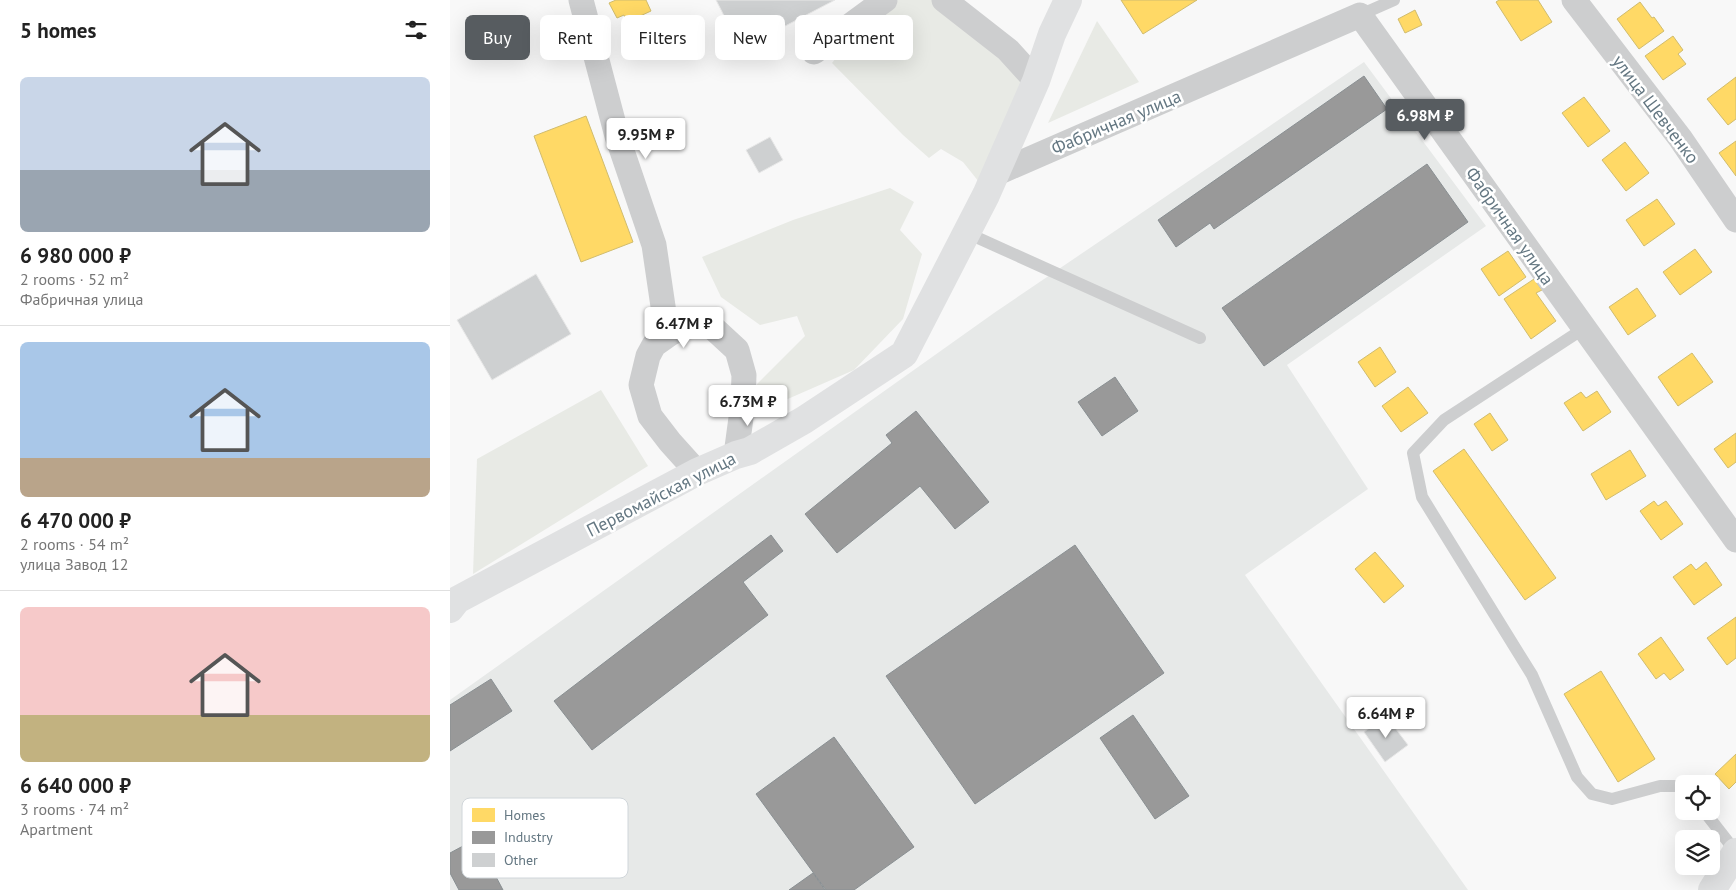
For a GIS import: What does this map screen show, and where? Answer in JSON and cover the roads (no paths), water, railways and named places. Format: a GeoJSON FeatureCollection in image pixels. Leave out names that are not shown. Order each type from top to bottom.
{"type":"FeatureCollection","features":[{"type":"Feature","properties":{"kind":"street"},"geometry":{"type":"LineString","coordinates":[[581,0],[617,136],[654,245],[664,312],[671,333]]}},
{"type":"Feature","properties":{"kind":"street"},"geometry":{"type":"LineString","coordinates":[[865,15],[885,0]]}},
{"type":"Feature","properties":{"kind":"street"},"geometry":{"type":"LineString","coordinates":[[944,0],[1008,50],[1036,81]]}},
{"type":"Feature","properties":{"kind":"street","name":"Первомайская улица"},"geometry":{"type":"LineString","coordinates":[[450,609],[456,600],[697,472],[750,451],[804,420],[904,354],[967,233],[995,174],[1036,81],[1052,34],[1068,0]]}},
{"type":"Feature","properties":{"kind":"street","name":"улица Шевченко"},"geometry":{"type":"LineString","coordinates":[[1574,0],[1680,138],[1736,220]]}},
{"type":"Feature","properties":{"kind":"street","name":"Фабричная улица"},"geometry":{"type":"LineString","coordinates":[[995,174],[1360,15],[1583,329],[1736,540]]}},
{"type":"Feature","properties":{"kind":"street"},"geometry":{"type":"LineString","coordinates":[[697,472],[650,416],[641,385],[648,356],[654,345],[671,333],[692,324],[711,326],[738,350],[744,375],[743,403],[736,455]]}},
{"type":"Feature","properties":{"kind":"street"},"geometry":{"type":"LineString","coordinates":[[1712,890],[1736,852]]}},
{"type":"Feature","properties":{"kind":"lane"},"geometry":{"type":"LineString","coordinates":[[1360,15],[1394,0]]}},
{"type":"Feature","properties":{"kind":"lane"},"geometry":{"type":"LineString","coordinates":[[967,233],[1200,338]]}},
{"type":"Feature","properties":{"kind":"lane"},"geometry":{"type":"LineString","coordinates":[[1583,329],[1444,420],[1413,453],[1420,489],[1422,498],[1532,675],[1577,777],[1582,783],[1592,794],[1612,799],[1660,786],[1675,786]]}},
{"type":"Feature","properties":{"kind":"lane"},"geometry":{"type":"LineString","coordinates":[[1711,820],[1736,852]]}}]}
